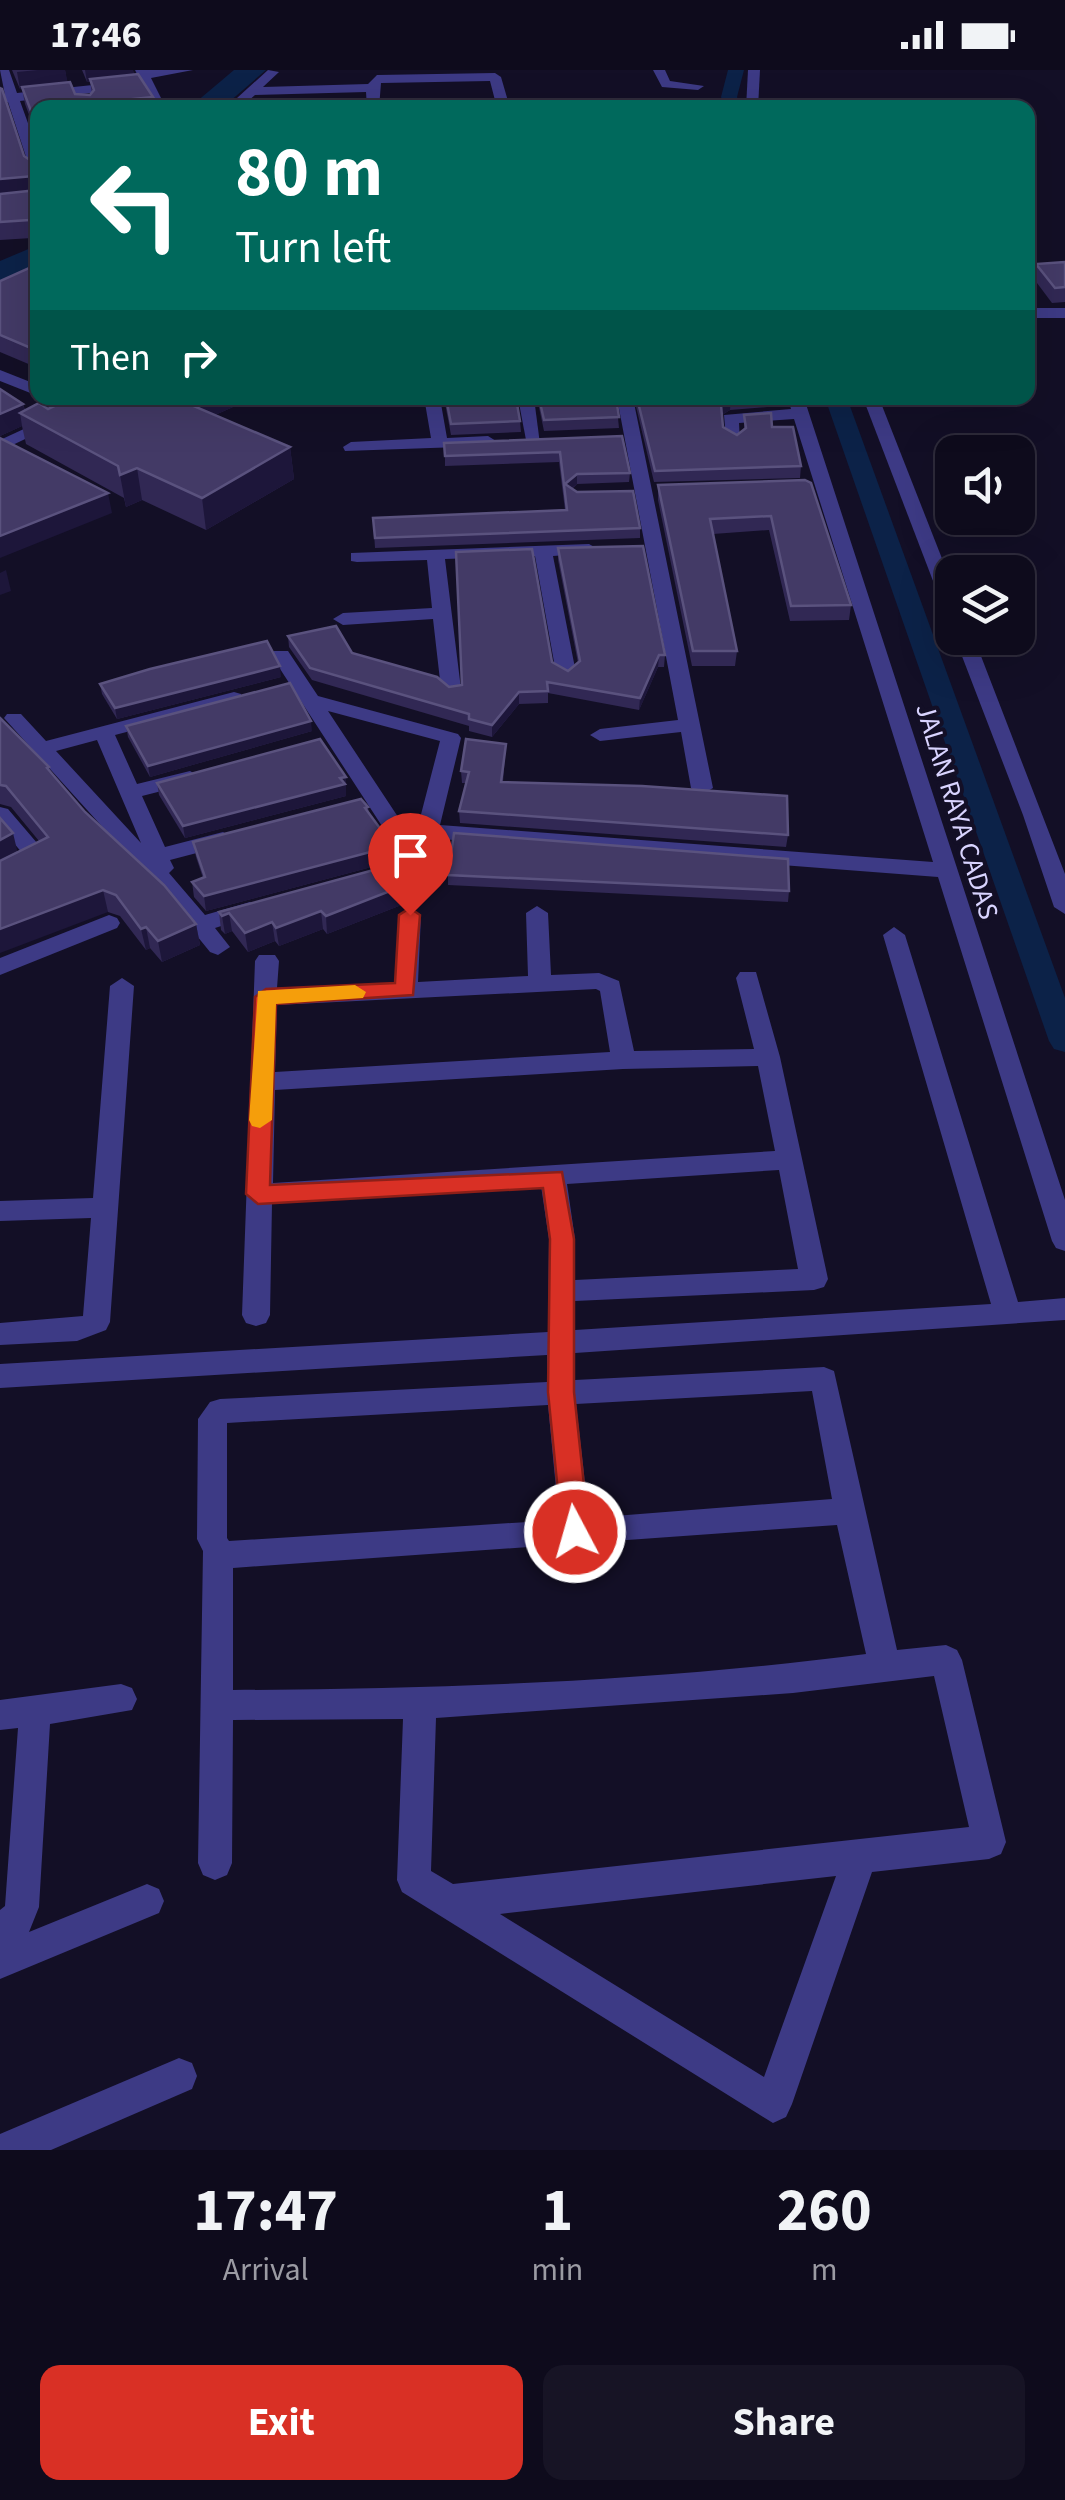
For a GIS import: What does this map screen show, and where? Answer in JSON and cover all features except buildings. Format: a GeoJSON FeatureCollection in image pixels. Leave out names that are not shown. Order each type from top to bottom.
{"type":"FeatureCollection","features":[{"type":"Feature","properties":{"kind":"street"},"geometry":{"type":"LineString","coordinates":[[4,70],[5,98],[30,154]]}},
{"type":"Feature","properties":{"kind":"street"},"geometry":{"type":"LineString","coordinates":[[5,98],[187,70]]}},
{"type":"Feature","properties":{"kind":"street"},"geometry":{"type":"LineString","coordinates":[[659,70],[666,84],[700,92],[690,70]]}},
{"type":"Feature","properties":{"kind":"street"},"geometry":{"type":"LineString","coordinates":[[752,100],[754,70]]}},
{"type":"Feature","properties":{"kind":"street"},"geometry":{"type":"LineString","coordinates":[[241,100],[273,72]]}},
{"type":"Feature","properties":{"kind":"street"},"geometry":{"type":"LineString","coordinates":[[373,100],[374,82],[383,78],[471,73],[495,77],[502,100]]}},
{"type":"Feature","properties":{"kind":"street"},"geometry":{"type":"LineString","coordinates":[[144,76],[156,100]]}},
{"type":"Feature","properties":{"kind":"street"},"geometry":{"type":"LineString","coordinates":[[78,85],[84,100]]}},
{"type":"Feature","properties":{"kind":"street"},"geometry":{"type":"LineString","coordinates":[[251,91],[372,88]]}},
{"type":"Feature","properties":{"kind":"street"},"geometry":{"type":"LineString","coordinates":[[1035,271],[1065,269]]}},
{"type":"Feature","properties":{"kind":"street"},"geometry":{"type":"LineString","coordinates":[[1035,313],[1065,313]]}},
{"type":"Feature","properties":{"kind":"street"},"geometry":{"type":"LineString","coordinates":[[0,375],[30,388]]}},
{"type":"Feature","properties":{"kind":"street"},"geometry":{"type":"LineString","coordinates":[[70,405],[79,409]]}},
{"type":"Feature","properties":{"kind":"street"},"geometry":{"type":"LineString","coordinates":[[8,447],[88,405]]}},
{"type":"Feature","properties":{"kind":"street"},"geometry":{"type":"LineString","coordinates":[[433,405],[440,442]]}},
{"type":"Feature","properties":{"kind":"street"},"geometry":{"type":"LineString","coordinates":[[527,405],[534,440]]}},
{"type":"Feature","properties":{"kind":"street"},"geometry":{"type":"LineString","coordinates":[[624,405],[623,437],[644,491],[636,548],[690,725],[702,788]]}},
{"type":"Feature","properties":{"kind":"street"},"geometry":{"type":"LineString","coordinates":[[734,438],[730,419],[798,405]]}},
{"type":"Feature","properties":{"kind":"street","name":"JALAN RAYA CADAS"},"geometry":{"type":"LineString","coordinates":[[798,405],[816,486],[1065,1241]]}},
{"type":"Feature","properties":{"kind":"street"},"geometry":{"type":"LineString","coordinates":[[874,405],[935,563]]}},
{"type":"Feature","properties":{"kind":"street"},"geometry":{"type":"LineString","coordinates":[[351,446],[554,440]]}},
{"type":"Feature","properties":{"kind":"street"},"geometry":{"type":"LineString","coordinates":[[356,558],[636,548]]}},
{"type":"Feature","properties":{"kind":"street"},"geometry":{"type":"LineString","coordinates":[[543,551],[566,673]]}},
{"type":"Feature","properties":{"kind":"street"},"geometry":{"type":"LineString","coordinates":[[435,554],[451,690]]}},
{"type":"Feature","properties":{"kind":"street"},"geometry":{"type":"LineString","coordinates":[[343,619],[442,614]]}},
{"type":"Feature","properties":{"kind":"street"},"geometry":{"type":"LineString","coordinates":[[280,686],[281,654]]}},
{"type":"Feature","properties":{"kind":"street"},"geometry":{"type":"LineString","coordinates":[[971,655],[1034,815],[1065,907]]}},
{"type":"Feature","properties":{"kind":"street"},"geometry":{"type":"LineString","coordinates":[[40,749],[280,686],[311,700],[459,739],[428,830]]}},
{"type":"Feature","properties":{"kind":"street"},"geometry":{"type":"LineString","coordinates":[[311,700],[325,740],[416,861],[354,882]]}},
{"type":"Feature","properties":{"kind":"street"},"geometry":{"type":"LineString","coordinates":[[14,718],[218,946]]}},
{"type":"Feature","properties":{"kind":"street"},"geometry":{"type":"LineString","coordinates":[[600,735],[690,725]]}},
{"type":"Feature","properties":{"kind":"street"},"geometry":{"type":"LineString","coordinates":[[104,731],[171,890]]}},
{"type":"Feature","properties":{"kind":"street"},"geometry":{"type":"LineString","coordinates":[[129,793],[204,773]]}},
{"type":"Feature","properties":{"kind":"street"},"geometry":{"type":"LineString","coordinates":[[0,814],[38,858],[0,875]]}},
{"type":"Feature","properties":{"kind":"street"},"geometry":{"type":"LineString","coordinates":[[402,838],[428,830],[944,870]]}},
{"type":"Feature","properties":{"kind":"street"},"geometry":{"type":"LineString","coordinates":[[158,856],[250,832]]}},
{"type":"Feature","properties":{"kind":"street"},"geometry":{"type":"LineString","coordinates":[[201,924],[265,905]]}},
{"type":"Feature","properties":{"kind":"street"},"geometry":{"type":"LineString","coordinates":[[537,913],[540,982]]}},
{"type":"Feature","properties":{"kind":"street"},"geometry":{"type":"LineString","coordinates":[[406,990],[410,915]]}},
{"type":"Feature","properties":{"kind":"street"},"geometry":{"type":"LineString","coordinates":[[0,967],[110,923]]}},
{"type":"Feature","properties":{"kind":"street"},"geometry":{"type":"LineString","coordinates":[[894,935],[1008,1314]]}},
{"type":"Feature","properties":{"kind":"street"},"geometry":{"type":"LineString","coordinates":[[256,1315],[267,961]]}},
{"type":"Feature","properties":{"kind":"street"},"geometry":{"type":"LineString","coordinates":[[563,1291],[814,1279],[791,1160],[748,978]]}},
{"type":"Feature","properties":{"kind":"street"},"geometry":{"type":"LineString","coordinates":[[266,997],[540,982],[607,983],[611,987],[623,1060]]}},
{"type":"Feature","properties":{"kind":"street"},"geometry":{"type":"LineString","coordinates":[[0,1334],[78,1330],[96,1322],[122,986]]}},
{"type":"Feature","properties":{"kind":"street"},"geometry":{"type":"LineString","coordinates":[[262,1082],[623,1060],[768,1057]]}},
{"type":"Feature","properties":{"kind":"street"},"geometry":{"type":"LineString","coordinates":[[258,1194],[791,1160]]}},
{"type":"Feature","properties":{"kind":"street"},"geometry":{"type":"LineString","coordinates":[[553,1178],[562,1239],[561,1392],[575,1532]]}},
{"type":"Feature","properties":{"kind":"street"},"geometry":{"type":"LineString","coordinates":[[0,1210],[107,1207]]}},
{"type":"Feature","properties":{"kind":"street"},"geometry":{"type":"LineString","coordinates":[[0,1376],[1065,1309]]}},
{"type":"Feature","properties":{"kind":"street"},"geometry":{"type":"LineString","coordinates":[[216,1864],[218,1551],[212,1539],[212,1419],[220,1411],[824,1379],[885,1666]]}},
{"type":"Feature","properties":{"kind":"street"},"geometry":{"type":"LineString","coordinates":[[218,1551],[230,1555],[850,1512]]}},
{"type":"Feature","properties":{"kind":"street"},"geometry":{"type":"LineString","coordinates":[[218,1705],[420,1704],[793,1678],[946,1660],[989,1842],[450,1902]]}},
{"type":"Feature","properties":{"kind":"street"},"geometry":{"type":"LineString","coordinates":[[0,1715],[120,1698]]}},
{"type":"Feature","properties":{"kind":"street"},"geometry":{"type":"LineString","coordinates":[[420,1704],[414,1880],[773,2104],[860,1858]]}},
{"type":"Feature","properties":{"kind":"street"},"geometry":{"type":"LineString","coordinates":[[0,1929],[16,1921],[22,1908],[35,1710]]}},
{"type":"Feature","properties":{"kind":"street"},"geometry":{"type":"LineString","coordinates":[[0,1960],[147,1901]]}},
{"type":"Feature","properties":{"kind":"street"},"geometry":{"type":"LineString","coordinates":[[7,2150],[179,2076]]}},
{"type":"Feature","properties":{"kind":"waterway"},"geometry":{"type":"LineString","coordinates":[[213,100],[252,70]]}},
{"type":"Feature","properties":{"kind":"waterway"},"geometry":{"type":"LineString","coordinates":[[730,100],[736,70]]}},
{"type":"Feature","properties":{"kind":"waterway"},"geometry":{"type":"LineString","coordinates":[[0,274],[30,259]]}},
{"type":"Feature","properties":{"kind":"waterway"},"geometry":{"type":"LineString","coordinates":[[838,405],[1065,1041]]}},
{"type":"Feature","properties":{"kind":"slow traffic"},"geometry":{"type":"LineString","coordinates":[[260,1120],[266,997],[355,992]]}},
{"type":"Feature","properties":{"kind":"route"},"geometry":{"type":"LineString","coordinates":[[410,915],[406,990],[266,997],[258,1194],[553,1178],[562,1239],[561,1392],[575,1532]]}}]}
